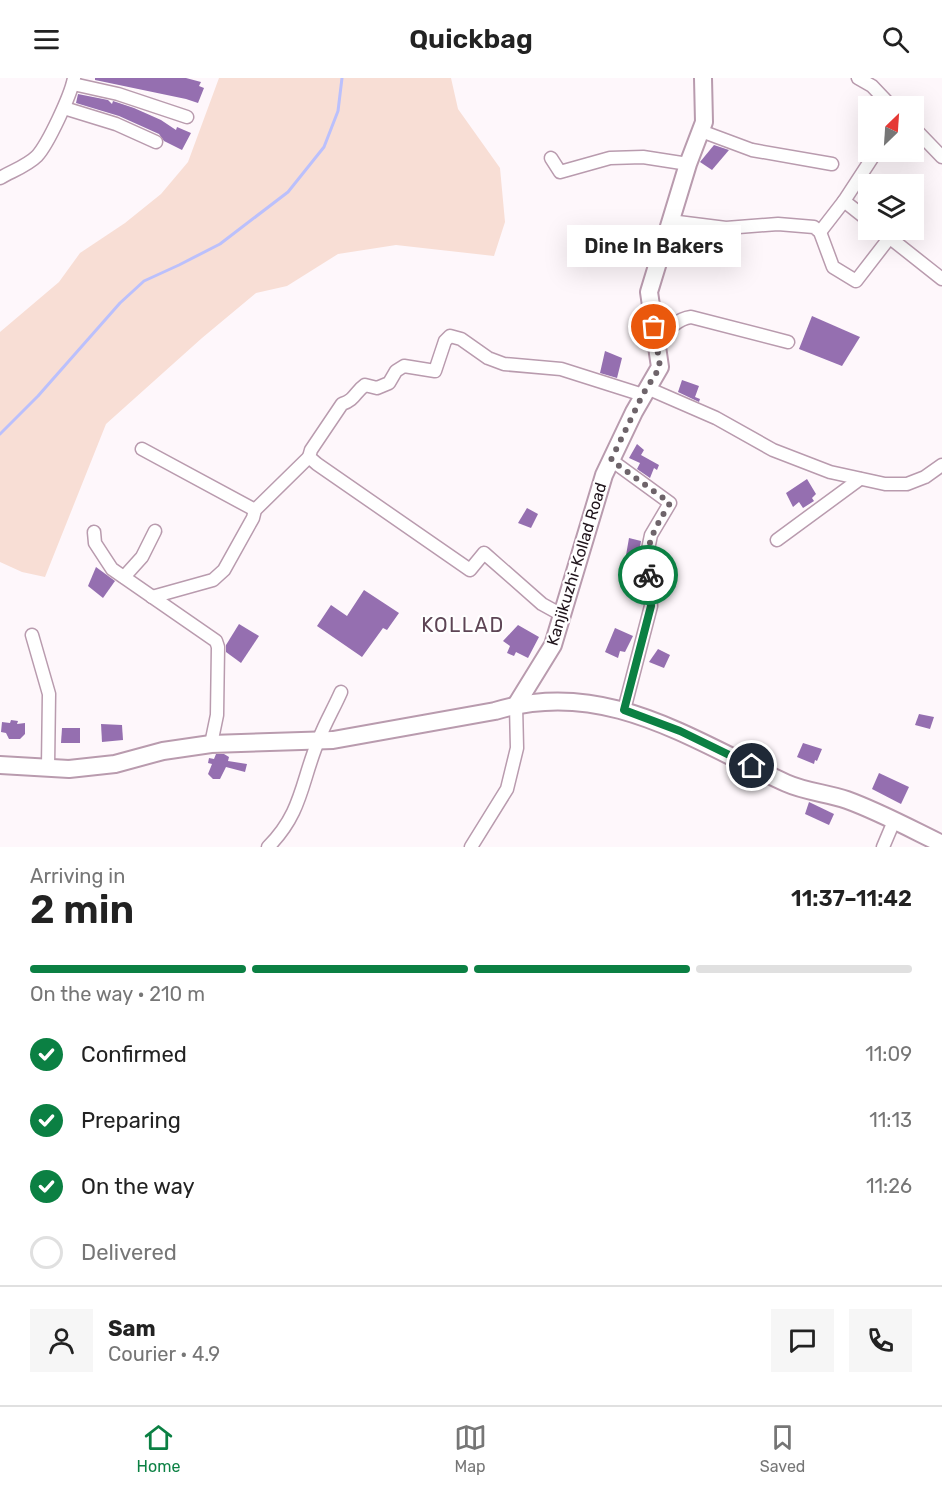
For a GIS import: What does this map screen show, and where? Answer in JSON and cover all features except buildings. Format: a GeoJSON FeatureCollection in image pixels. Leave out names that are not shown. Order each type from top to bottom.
{"type":"FeatureCollection","features":[{"type":"Feature","properties":{"kind":"main road","name":"Kanjikuzhi-Kollad Road"},"geometry":{"type":"LineString","coordinates":[[516,705],[553,645],[604,475],[645,391],[660,367],[649,292],[688,164],[704,122],[703,78]]}},
{"type":"Feature","properties":{"kind":"main road"},"geometry":{"type":"LineString","coordinates":[[0,765],[69,769],[115,764],[163,751],[211,744],[343,738],[495,711],[516,705],[590,703],[624,710],[680,731],[788,784],[845,800],[942,844]]}},
{"type":"Feature","properties":{"kind":"street"},"geometry":{"type":"LineString","coordinates":[[858,78],[872,86],[882,96]]}},
{"type":"Feature","properties":{"kind":"street"},"geometry":{"type":"LineString","coordinates":[[0,178],[36,156],[64,108],[74,81],[188,117]]}},
{"type":"Feature","properties":{"kind":"street"},"geometry":{"type":"LineString","coordinates":[[64,108],[116,124],[156,142]]}},
{"type":"Feature","properties":{"kind":"street"},"geometry":{"type":"LineString","coordinates":[[701,131],[752,150],[832,164]]}},
{"type":"Feature","properties":{"kind":"street"},"geometry":{"type":"LineString","coordinates":[[924,138],[942,157]]}},
{"type":"Feature","properties":{"kind":"street"},"geometry":{"type":"LineString","coordinates":[[551,158],[560,172],[610,158],[643,157],[688,164]]}},
{"type":"Feature","properties":{"kind":"street"},"geometry":{"type":"LineString","coordinates":[[820,232],[869,162]]}},
{"type":"Feature","properties":{"kind":"street"},"geometry":{"type":"LineString","coordinates":[[844,201],[858,212]]}},
{"type":"Feature","properties":{"kind":"street"},"geometry":{"type":"LineString","coordinates":[[670,221],[726,228],[791,224],[814,227],[820,232],[833,267],[856,280],[881,240]]}},
{"type":"Feature","properties":{"kind":"street"},"geometry":{"type":"LineString","coordinates":[[588,232],[609,238],[664,243]]}},
{"type":"Feature","properties":{"kind":"street"},"geometry":{"type":"LineString","coordinates":[[894,240],[942,279]]}},
{"type":"Feature","properties":{"kind":"street"},"geometry":{"type":"LineString","coordinates":[[656,345],[671,327],[684,318],[691,317],[788,342]]}},
{"type":"Feature","properties":{"kind":"street"},"geometry":{"type":"LineString","coordinates":[[152,597],[213,580],[224,570],[253,518],[255,510],[309,457],[311,450],[342,404],[350,402],[365,385],[377,388],[389,383],[399,368],[410,366],[435,371],[450,336],[461,339],[488,358],[504,363],[554,368],[645,391],[716,418],[773,450],[805,464],[860,479],[885,484],[907,484],[926,477],[942,465]]}},
{"type":"Feature","properties":{"kind":"street"},"geometry":{"type":"LineString","coordinates":[[142,449],[255,510]]}},
{"type":"Feature","properties":{"kind":"street"},"geometry":{"type":"LineString","coordinates":[[309,457],[470,570],[484,553],[542,604],[562,615]]}},
{"type":"Feature","properties":{"kind":"street"},"geometry":{"type":"LineString","coordinates":[[611,460],[670,503],[651,535],[647,554],[647,571],[651,606],[624,710]]}},
{"type":"Feature","properties":{"kind":"street"},"geometry":{"type":"LineString","coordinates":[[777,540],[860,479]]}},
{"type":"Feature","properties":{"kind":"street"},"geometry":{"type":"LineString","coordinates":[[124,577],[142,556],[155,531]]}},
{"type":"Feature","properties":{"kind":"street"},"geometry":{"type":"LineString","coordinates":[[94,532],[95,543],[112,569],[216,642],[218,647],[217,715],[211,744]]}},
{"type":"Feature","properties":{"kind":"street"},"geometry":{"type":"LineString","coordinates":[[32,635],[49,694],[48,767]]}},
{"type":"Feature","properties":{"kind":"street"},"geometry":{"type":"LineString","coordinates":[[273,846],[295,810],[318,740],[341,692]]}},
{"type":"Feature","properties":{"kind":"street"},"geometry":{"type":"LineString","coordinates":[[471,847],[507,789],[517,748],[516,705]]}},
{"type":"Feature","properties":{"kind":"street"},"geometry":{"type":"LineString","coordinates":[[883,847],[894,821]]}},
{"type":"Feature","properties":{"kind":"shaded area"},"geometry":{"type":"Polygon","coordinates":[[[219,78],[451,78],[458,109],[500,168],[505,222],[494,256],[396,245],[338,254],[287,286],[256,293],[106,424],[45,577],[22,572],[0,562],[0,332],[59,282],[80,253],[125,223],[161,194],[188,162],[219,78]]]}},
{"type":"Feature","properties":{"kind":"waterway"},"geometry":{"type":"LineString","coordinates":[[0,434],[38,396],[120,303],[144,281],[220,244],[288,192],[324,147],[338,111],[342,78]]}},
{"type":"Feature","properties":{"kind":"way so far"},"geometry":{"type":"LineString","coordinates":[[648,575],[647,554],[651,535],[670,503],[611,460],[643,394],[660,367],[654,327]]}},
{"type":"Feature","properties":{"kind":"place","name":"Dine In Bakers"},"geometry":{"type":"Point","coordinates":[654,327]}},
{"type":"Feature","properties":{"kind":"district","name":"KOLLAD"},"geometry":{"type":"Point","coordinates":[463,625]}},
{"type":"Feature","properties":{"kind":"route"},"geometry":{"type":"LineString","coordinates":[[648,575],[651,606],[624,710],[680,731],[752,766]]}}]}
